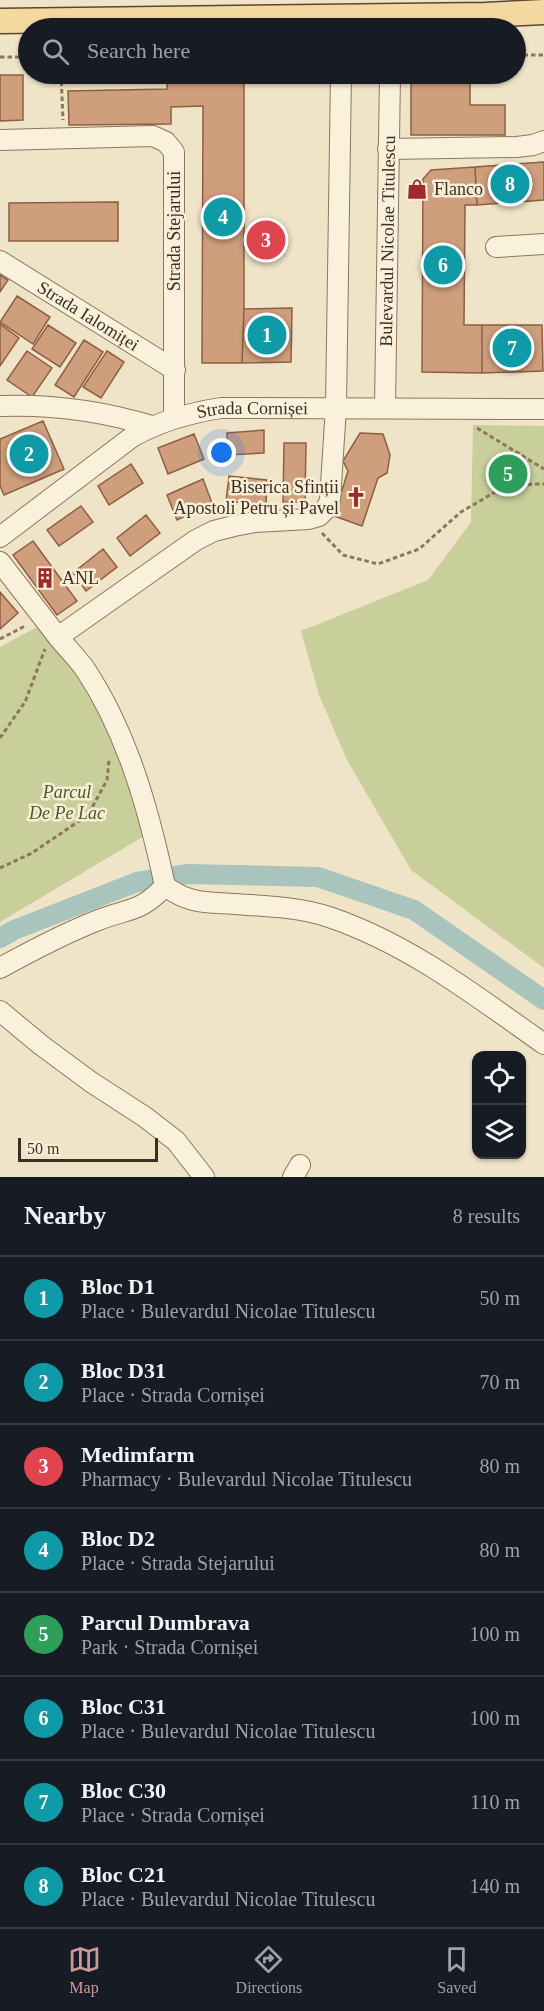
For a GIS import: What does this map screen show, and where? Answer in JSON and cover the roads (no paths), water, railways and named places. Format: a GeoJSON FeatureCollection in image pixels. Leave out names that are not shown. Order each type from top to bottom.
{"type":"FeatureCollection","features":[{"type":"Feature","properties":{"kind":"main road"},"geometry":{"type":"LineString","coordinates":[[173,18],[485,15],[544,12]]}},
{"type":"Feature","properties":{"kind":"main road"},"geometry":{"type":"LineString","coordinates":[[0,21],[18,21]]}},
{"type":"Feature","properties":{"kind":"street"},"geometry":{"type":"LineString","coordinates":[[58,637],[196,540],[214,531],[255,522],[309,519],[319,516],[326,509],[330,500],[336,407],[341,84]]}},
{"type":"Feature","properties":{"kind":"street","name":"Bulevardul Nicolae Titulescu"},"geometry":{"type":"LineString","coordinates":[[385,407],[390,84]]}},
{"type":"Feature","properties":{"kind":"street","name":"Strada Stejarului"},"geometry":{"type":"LineString","coordinates":[[0,140],[153,136],[166,142],[174,152],[174,418]]}},
{"type":"Feature","properties":{"kind":"street"},"geometry":{"type":"LineString","coordinates":[[388,149],[518,147],[544,141]]}},
{"type":"Feature","properties":{"kind":"street"},"geometry":{"type":"LineString","coordinates":[[496,247],[544,244]]}},
{"type":"Feature","properties":{"kind":"street","name":"Strada Ialomiței"},"geometry":{"type":"LineString","coordinates":[[0,261],[175,370]]}},
{"type":"Feature","properties":{"kind":"street"},"geometry":{"type":"LineString","coordinates":[[0,406],[28,405],[99,412],[152,426]]}},
{"type":"Feature","properties":{"kind":"street","name":"Strada Cornișei"},"geometry":{"type":"LineString","coordinates":[[0,537],[132,437],[174,418],[221,408],[544,409]]}},
{"type":"Feature","properties":{"kind":"street"},"geometry":{"type":"LineString","coordinates":[[0,562],[88,675],[103,700],[121,738],[145,802],[165,886],[197,902],[287,909],[327,917],[368,933],[433,966],[544,1044]]}},
{"type":"Feature","properties":{"kind":"street"},"geometry":{"type":"LineString","coordinates":[[0,968],[99,920],[152,901],[165,886]]}},
{"type":"Feature","properties":{"kind":"street"},"geometry":{"type":"LineString","coordinates":[[0,1011],[58,1058],[176,1140],[204,1177]]}},
{"type":"Feature","properties":{"kind":"waterway"},"geometry":{"type":"LineString","coordinates":[[0,938],[14,930],[137,882],[188,874],[318,877],[414,910],[544,1000]]}},
{"type":"Feature","properties":{"kind":"place","name":"Bloc C21"},"geometry":{"type":"Point","coordinates":[510,184]}},
{"type":"Feature","properties":{"kind":"place","name":"Flanco"},"geometry":{"type":"Point","coordinates":[417,189]}},
{"type":"Feature","properties":{"kind":"place","name":"Bloc D2"},"geometry":{"type":"Point","coordinates":[223,217]}},
{"type":"Feature","properties":{"kind":"place","name":"Medimfarm"},"geometry":{"type":"Point","coordinates":[266,240]}},
{"type":"Feature","properties":{"kind":"place","name":"Bloc C31"},"geometry":{"type":"Point","coordinates":[443,265]}},
{"type":"Feature","properties":{"kind":"place","name":"Bloc D1"},"geometry":{"type":"Point","coordinates":[267,335]}},
{"type":"Feature","properties":{"kind":"place","name":"Bloc C30"},"geometry":{"type":"Point","coordinates":[512,348]}},
{"type":"Feature","properties":{"kind":"place","name":"Bloc D31"},"geometry":{"type":"Point","coordinates":[29,454]}},
{"type":"Feature","properties":{"kind":"place","name":"Parcul Dumbrava"},"geometry":{"type":"Point","coordinates":[508,474]}},
{"type":"Feature","properties":{"kind":"place","name":"Biserica Sfinții Apostoli Petru și Pavel"},"geometry":{"type":"Point","coordinates":[356,497]}},
{"type":"Feature","properties":{"kind":"place","name":"ANL"},"geometry":{"type":"Point","coordinates":[45,578]}},
{"type":"Feature","properties":{"kind":"park label","name":"Parcul De Pe Lac"},"geometry":{"type":"Point","coordinates":[67,802]}}]}
